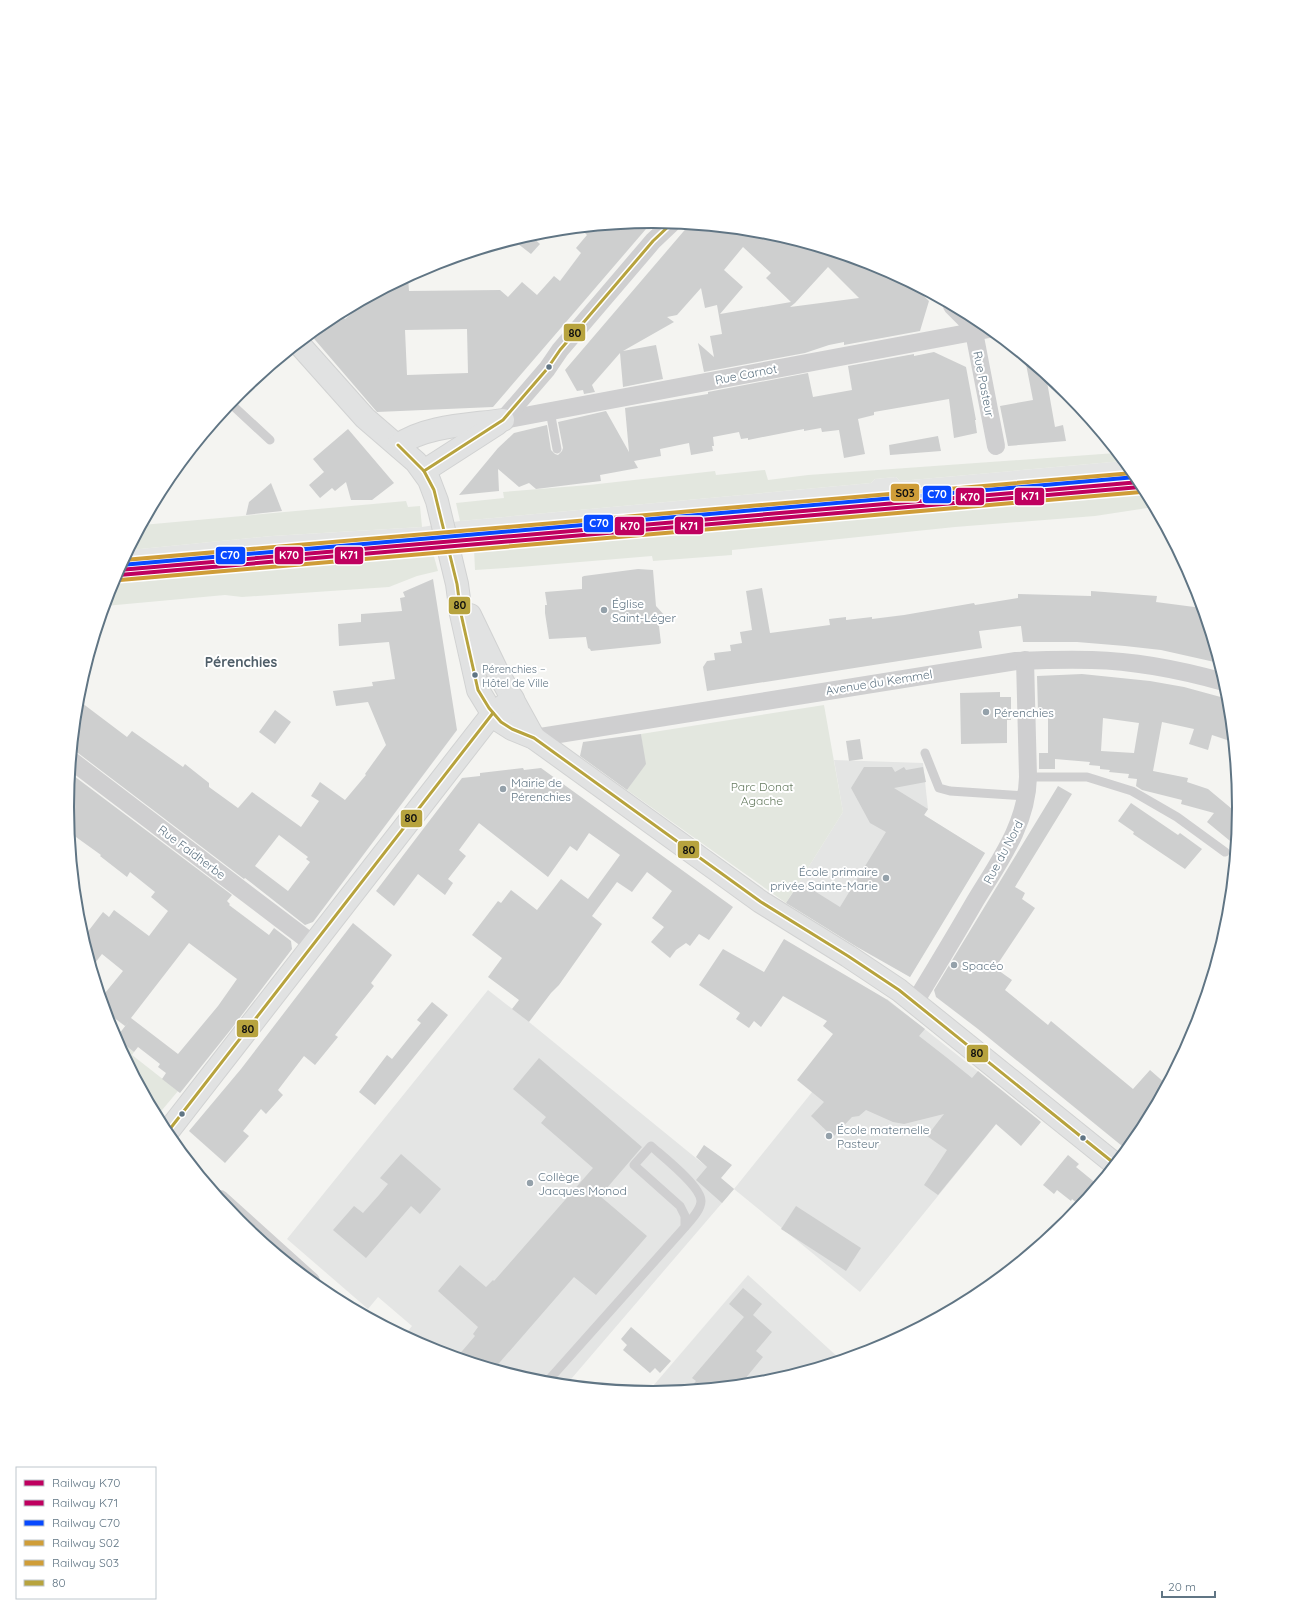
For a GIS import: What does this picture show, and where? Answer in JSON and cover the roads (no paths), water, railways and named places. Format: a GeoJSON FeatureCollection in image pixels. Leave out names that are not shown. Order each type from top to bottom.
{"type":"FeatureCollection","features":[{"type":"Feature","properties":{"kind":"main road"},"geometry":{"type":"LineString","coordinates":[[302,347],[365,418],[398,445],[424,471],[434,490],[456,578],[461,614],[478,690],[493,713],[512,729],[534,738],[761,902],[875,973],[915,1002],[1111,1161]]}},
{"type":"Feature","properties":{"kind":"main road","name":"Rue Carnot"},"geometry":{"type":"LineString","coordinates":[[398,445],[409,437],[430,430],[503,420]]}},
{"type":"Feature","properties":{"kind":"main road","name":"Rue Carnot"},"geometry":{"type":"LineString","coordinates":[[424,471],[503,420]]}},
{"type":"Feature","properties":{"kind":"main road"},"geometry":{"type":"LineString","coordinates":[[456,578],[478,632],[534,738]]}},
{"type":"Feature","properties":{"kind":"main road"},"geometry":{"type":"LineString","coordinates":[[171,1128],[493,713],[513,699]]}},
{"type":"Feature","properties":{"kind":"street"},"geometry":{"type":"LineString","coordinates":[[503,420],[547,369],[560,350],[653,241],[666,229]]}},
{"type":"Feature","properties":{"kind":"street","name":"Rue Pasteur"},"geometry":{"type":"LineString","coordinates":[[965,320],[977,328]]}},
{"type":"Feature","properties":{"kind":"street","name":"Rue Carnot"},"geometry":{"type":"LineString","coordinates":[[503,420],[981,330]]}},
{"type":"Feature","properties":{"kind":"street","name":"Rue Pasteur"},"geometry":{"type":"LineString","coordinates":[[981,330],[996,446]]}},
{"type":"Feature","properties":{"kind":"street","name":"Avenue du Kemmel"},"geometry":{"type":"LineString","coordinates":[[534,738],[1025,660],[1092,660],[1132,663],[1189,672],[1217,680]]}},
{"type":"Feature","properties":{"kind":"street","name":"Rue du Nord"},"geometry":{"type":"LineString","coordinates":[[915,1002],[1006,852],[1019,826],[1027,796],[1028,777],[1025,660]]}},
{"type":"Feature","properties":{"kind":"street","name":"Rue Faidherbe"},"geometry":{"type":"LineString","coordinates":[[76,764],[313,944]]}},
{"type":"Feature","properties":{"kind":"lane"},"geometry":{"type":"LineString","coordinates":[[235,408],[270,440]]}},
{"type":"Feature","properties":{"kind":"lane"},"geometry":{"type":"LineString","coordinates":[[550,411],[557,450]]}},
{"type":"Feature","properties":{"kind":"lane"},"geometry":{"type":"LineString","coordinates":[[925,753],[939,788],[950,791],[1027,796]]}},
{"type":"Feature","properties":{"kind":"lane"},"geometry":{"type":"LineString","coordinates":[[1028,777],[1087,777],[1132,790],[1177,817],[1225,852]]}},
{"type":"Feature","properties":{"kind":"lane"},"geometry":{"type":"LineString","coordinates":[[551,1377],[685,1227],[696,1212],[701,1201],[698,1192],[688,1180],[651,1146],[634,1165],[680,1206],[685,1216],[685,1227]]}},
{"type":"Feature","properties":{"kind":"rail line","name":"S03"},"geometry":{"type":"LineString","coordinates":[[130,559],[1125,474]]}},
{"type":"Feature","properties":{"kind":"rail line","name":"C70"},"geometry":{"type":"LineString","coordinates":[[128,564],[1128,478]]}},
{"type":"Feature","properties":{"kind":"rail line","name":"K70"},"geometry":{"type":"LineString","coordinates":[[126,569],[1132,483]]}},
{"type":"Feature","properties":{"kind":"rail line","name":"K71"},"geometry":{"type":"LineString","coordinates":[[123,575],[1135,487]]}},
{"type":"Feature","properties":{"kind":"rail line","name":"S02"},"geometry":{"type":"LineString","coordinates":[[121,580],[1138,492]]}},
{"type":"Feature","properties":{"kind":"place","name":"Église Saint-Léger"},"geometry":{"type":"Point","coordinates":[604,610]}},
{"type":"Feature","properties":{"kind":"place","name":"Pérenchies – Hôtel de Ville"},"geometry":{"type":"Point","coordinates":[475,675]}},
{"type":"Feature","properties":{"kind":"place","name":"Pérenchies"},"geometry":{"type":"Point","coordinates":[986,712]}},
{"type":"Feature","properties":{"kind":"place","name":"Mairie de Pérenchies"},"geometry":{"type":"Point","coordinates":[503,789]}},
{"type":"Feature","properties":{"kind":"place","name":"École primaire privée Sainte-Marie"},"geometry":{"type":"Point","coordinates":[886,878]}},
{"type":"Feature","properties":{"kind":"place","name":"Spacéo"},"geometry":{"type":"Point","coordinates":[954,965]}},
{"type":"Feature","properties":{"kind":"place","name":"École maternelle Pasteur"},"geometry":{"type":"Point","coordinates":[829,1136]}},
{"type":"Feature","properties":{"kind":"place","name":"Collège Jacques Monod"},"geometry":{"type":"Point","coordinates":[530,1183]}},
{"type":"Feature","properties":{"kind":"district","name":"Pérenchies"},"geometry":{"type":"Point","coordinates":[241,662]}},
{"type":"Feature","properties":{"kind":"park label","name":"Parc Donat Agache"},"geometry":{"type":"Point","coordinates":[762,793]}}]}
